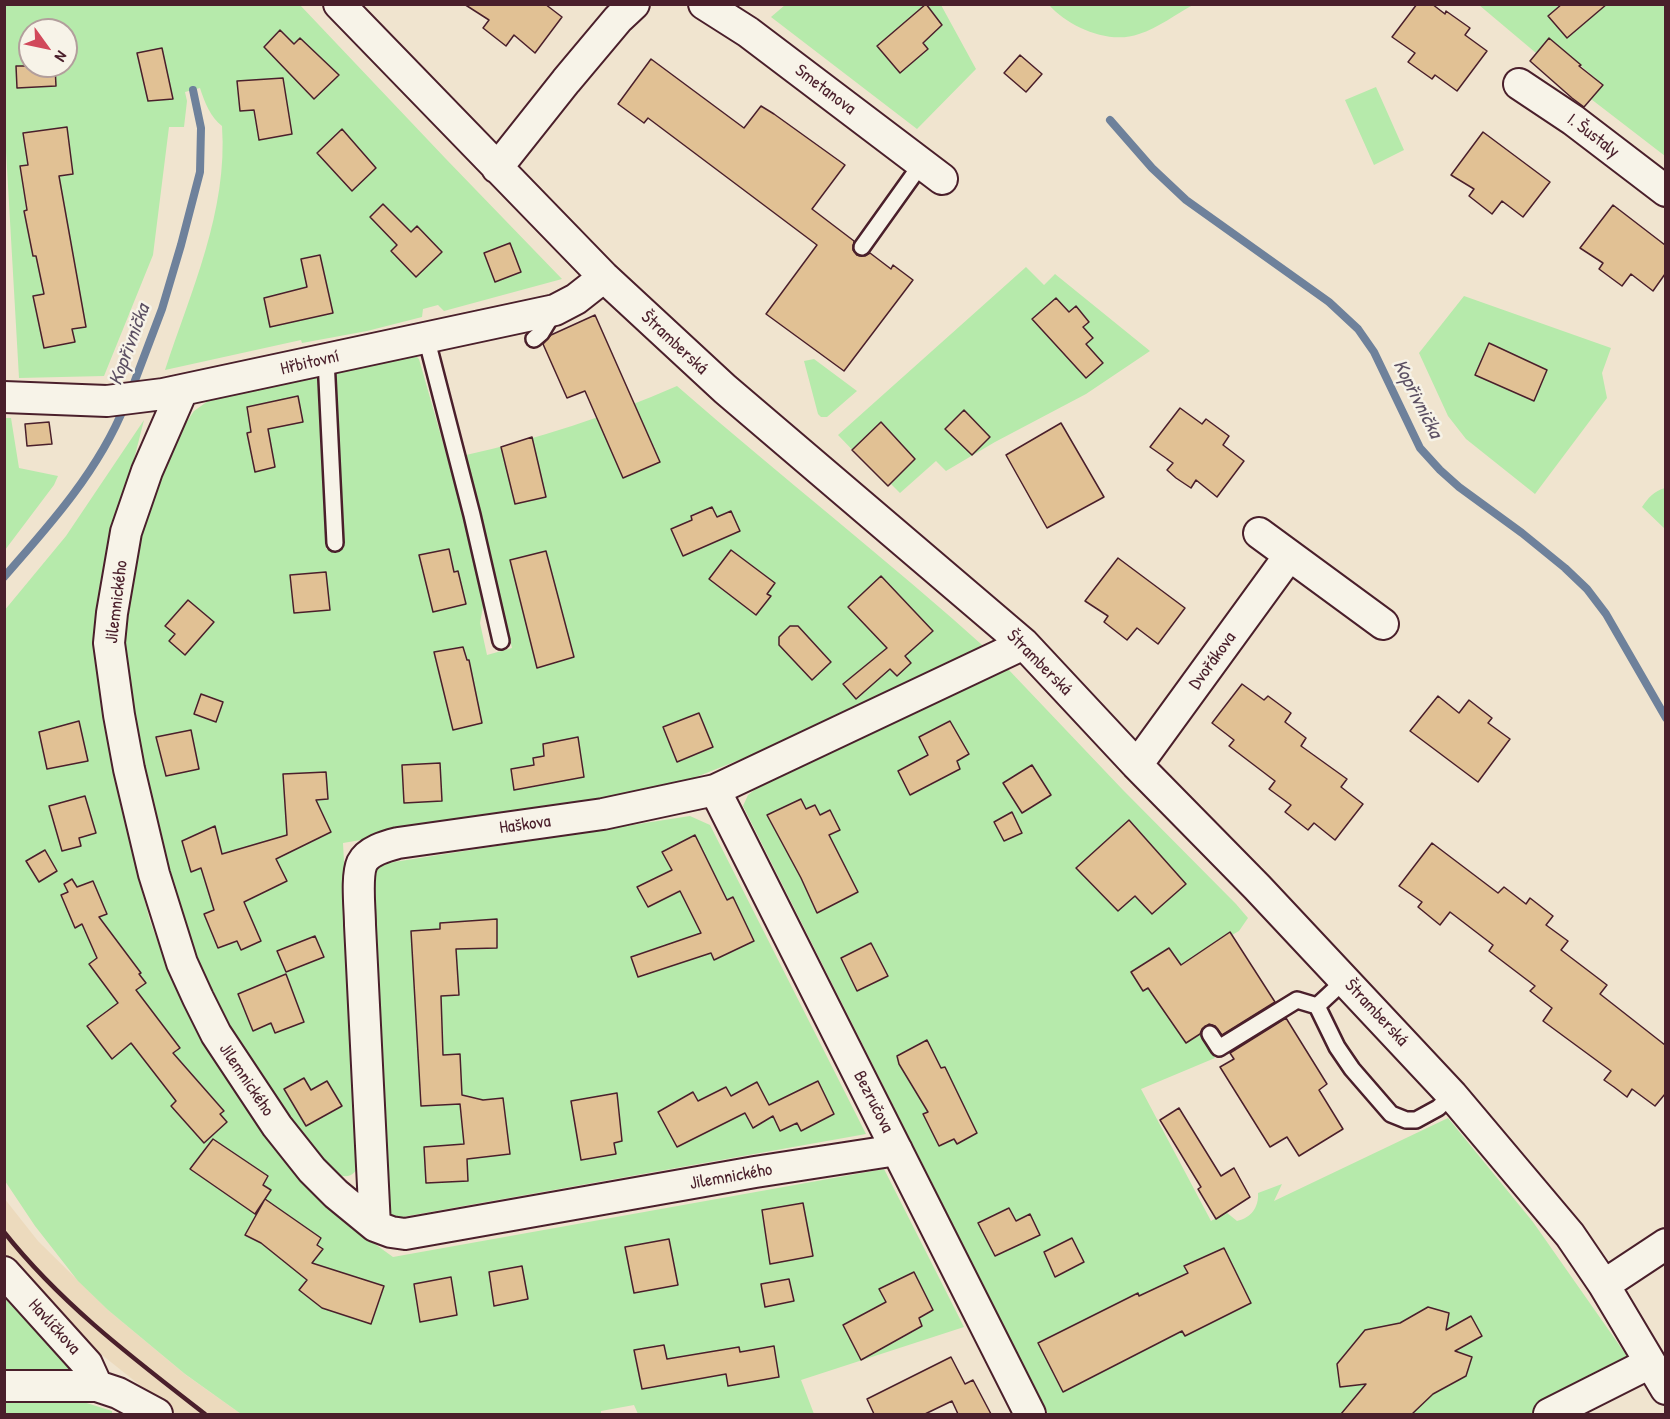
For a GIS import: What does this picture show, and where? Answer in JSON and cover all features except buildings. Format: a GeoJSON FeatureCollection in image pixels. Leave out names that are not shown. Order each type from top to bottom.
{"type":"FeatureCollection","features":[{"type":"Feature","properties":{"kind":"street","name":"Štramberská"},"geometry":{"type":"LineString","coordinates":[[339,4],[604,277],[725,389],[1024,644],[1137,765],[1346,980],[1452,1095],[1570,1235],[1604,1285],[1665,1389]]}},
{"type":"Feature","properties":{"kind":"street"},"geometry":{"type":"LineString","coordinates":[[497,168],[566,81],[618,19],[634,4]]}},
{"type":"Feature","properties":{"kind":"street","name":"Smetanova"},"geometry":{"type":"LineString","coordinates":[[704,4],[748,32],[932,171]]}},
{"type":"Feature","properties":{"kind":"street","name":"I. Šustaly"},"geometry":{"type":"LineString","coordinates":[[1519,84],[1573,120],[1665,191]]}},
{"type":"Feature","properties":{"kind":"street","name":"Hřbitovní"},"geometry":{"type":"LineString","coordinates":[[4,397],[107,401],[182,391],[555,310],[576,299],[604,277]]}},
{"type":"Feature","properties":{"kind":"street","name":"Jilemnického"},"geometry":{"type":"LineString","coordinates":[[182,391],[147,471],[126,532],[109,643],[119,715],[129,769],[154,874],[182,963],[216,1034],[277,1126],[312,1170],[336,1194],[375,1226],[405,1234],[755,1172],[897,1150]]}},
{"type":"Feature","properties":{"kind":"street"},"geometry":{"type":"LineString","coordinates":[[1259,533],[1383,624]]}},
{"type":"Feature","properties":{"kind":"street","name":"Dvořákova"},"geometry":{"type":"LineString","coordinates":[[1137,765],[1289,556]]}},
{"type":"Feature","properties":{"kind":"street","name":"Haškova"},"geometry":{"type":"LineString","coordinates":[[375,1226],[360,925],[360,876],[362,863],[370,854],[398,843],[603,814],[715,790],[1024,644]]}},
{"type":"Feature","properties":{"kind":"street","name":"Bezručova"},"geometry":{"type":"LineString","coordinates":[[715,790],[1030,1414]]}},
{"type":"Feature","properties":{"kind":"street"},"geometry":{"type":"LineString","coordinates":[[1604,1285],[1665,1244]]}},
{"type":"Feature","properties":{"kind":"street","name":"Havlíčkova"},"geometry":{"type":"LineString","coordinates":[[4,1272],[87,1364],[97,1386]]}},
{"type":"Feature","properties":{"kind":"street"},"geometry":{"type":"LineString","coordinates":[[1549,1414],[1650,1363]]}},
{"type":"Feature","properties":{"kind":"street","name":"Havlíčkova"},"geometry":{"type":"LineString","coordinates":[[4,1386],[97,1386],[118,1393],[157,1414]]}},
{"type":"Feature","properties":{"kind":"lane"},"geometry":{"type":"LineString","coordinates":[[862,248],[932,171]]}},
{"type":"Feature","properties":{"kind":"lane"},"geometry":{"type":"LineString","coordinates":[[534,339],[541,333],[555,310]]}},
{"type":"Feature","properties":{"kind":"lane"},"geometry":{"type":"LineString","coordinates":[[426,337],[472,515],[501,641]]}},
{"type":"Feature","properties":{"kind":"lane"},"geometry":{"type":"LineString","coordinates":[[326,359],[335,543]]}},
{"type":"Feature","properties":{"kind":"lane"},"geometry":{"type":"LineString","coordinates":[[1317,1006],[1346,980]]}},
{"type":"Feature","properties":{"kind":"lane"},"geometry":{"type":"LineString","coordinates":[[1210,1034],[1219,1048],[1297,1000],[1317,1006],[1342,1054],[1391,1114],[1406,1120],[1416,1120],[1438,1108],[1452,1095]]}},
{"type":"Feature","properties":{"kind":"shaded area"},"geometry":{"type":"Polygon","coordinates":[[[4,1198],[38,1241],[108,1310],[186,1375],[241,1414],[176,1414],[77,1335],[5,1259],[4,1198]]]}},
{"type":"Feature","properties":{"kind":"green space"},"geometry":{"type":"Polygon","coordinates":[[[4,5],[300,5],[562,279],[444,311],[438,305],[423,309],[422,317],[367,331],[302,343],[301,340],[165,370],[206,250],[219,189],[222,126],[211,114],[200,88],[185,92],[187,101],[184,127],[169,127],[153,255],[104,376],[19,378],[4,116],[4,5]]]}},
{"type":"Feature","properties":{"kind":"green space"},"geometry":{"type":"Polygon","coordinates":[[[785,5],[941,5],[976,69],[917,129],[771,17],[785,5]]]}},
{"type":"Feature","properties":{"kind":"green space"},"geometry":{"type":"Polygon","coordinates":[[[1049,5],[1193,5],[1160,25],[1139,34],[1115,37],[1078,27],[1049,5]]]}},
{"type":"Feature","properties":{"kind":"green space"},"geometry":{"type":"Polygon","coordinates":[[[1479,5],[1665,5],[1665,156],[1591,99],[1603,85],[1549,38],[1536,53],[1479,5]]]}},
{"type":"Feature","properties":{"kind":"green space"},"geometry":{"type":"Polygon","coordinates":[[[1376,87],[1404,150],[1374,165],[1345,100],[1376,87]]]}},
{"type":"Feature","properties":{"kind":"green space"},"geometry":{"type":"Polygon","coordinates":[[[1026,267],[1044,285],[1055,274],[1150,351],[1086,394],[946,471],[936,461],[900,493],[891,484],[887,486],[838,435],[1026,267]]]}},
{"type":"Feature","properties":{"kind":"green space"},"geometry":{"type":"Polygon","coordinates":[[[1464,296],[1611,348],[1602,373],[1607,398],[1535,494],[1466,439],[1448,416],[1419,353],[1464,296]]]}},
{"type":"Feature","properties":{"kind":"green space"},"geometry":{"type":"Polygon","coordinates":[[[412,352],[419,359],[470,538],[484,601],[480,623],[487,655],[512,648],[466,455],[573,426],[677,386],[913,584],[990,652],[772,747],[681,783],[625,795],[343,843],[360,1160],[353,1173],[342,1176],[332,1172],[245,1060],[191,959],[128,709],[123,626],[144,515],[175,439],[194,411],[215,396],[317,373],[326,549],[342,549],[334,371],[412,352]]]}},
{"type":"Feature","properties":{"kind":"green space"},"geometry":{"type":"Polygon","coordinates":[[[814,359],[857,391],[827,417],[821,417],[818,414],[804,361],[814,359]]]}},
{"type":"Feature","properties":{"kind":"green space"},"geometry":{"type":"Polygon","coordinates":[[[5,418],[11,418],[19,468],[58,476],[54,485],[5,550],[5,418]]]}},
{"type":"Feature","properties":{"kind":"green space"},"geometry":{"type":"Polygon","coordinates":[[[144,420],[129,479],[114,524],[94,636],[112,767],[150,921],[173,982],[208,1050],[249,1112],[296,1174],[350,1226],[393,1257],[884,1169],[964,1327],[801,1380],[814,1414],[638,1414],[634,1405],[601,1411],[601,1414],[241,1414],[185,1374],[108,1310],[78,1281],[35,1226],[5,1181],[4,611],[66,536],[144,420]]]}},
{"type":"Feature","properties":{"kind":"green space"},"geometry":{"type":"Polygon","coordinates":[[[1666,488],[1665,529],[1642,507],[1652,495],[1666,488]]]}},
{"type":"Feature","properties":{"kind":"green space"},"geometry":{"type":"Polygon","coordinates":[[[1007,668],[1248,918],[1239,931],[1232,935],[1231,933],[1176,968],[1165,979],[1215,1058],[1141,1089],[1211,1221],[1226,1212],[1237,1221],[1242,1220],[1253,1211],[1258,1193],[1282,1184],[1274,1201],[1448,1118],[1533,1222],[1629,1359],[1579,1414],[1048,1414],[743,806],[748,795],[762,784],[1007,668]]]}},
{"type":"Feature","properties":{"kind":"green space"},"geometry":{"type":"Polygon","coordinates":[[[690,816],[710,825],[866,1134],[391,1219],[371,884],[373,873],[381,864],[690,816]]]}},
{"type":"Feature","properties":{"kind":"green space"},"geometry":{"type":"Polygon","coordinates":[[[4,1286],[72,1367],[68,1375],[5,1375],[4,1286]]]}},
{"type":"Feature","properties":{"kind":"green space"},"geometry":{"type":"Polygon","coordinates":[[[4,1400],[77,1400],[112,1411],[112,1414],[5,1414],[4,1400]]]}},
{"type":"Feature","properties":{"kind":"waterway","name":"Kopřivnička"},"geometry":{"type":"LineString","coordinates":[[131,391],[162,309],[200,172],[201,128],[193,90]]}},
{"type":"Feature","properties":{"kind":"waterway","name":"Kopřivnička"},"geometry":{"type":"LineString","coordinates":[[1110,120],[1152,168],[1186,200],[1329,302],[1358,329],[1374,352],[1420,448],[1459,487],[1522,533],[1587,589],[1606,614],[1666,718]]}},
{"type":"Feature","properties":{"kind":"waterway","name":"Kopřivnička"},"geometry":{"type":"LineString","coordinates":[[4,577],[72,496],[102,452],[125,405]]}},
{"type":"Feature","properties":{"kind":"railway"},"geometry":{"type":"LineString","coordinates":[[4,1232],[49,1283],[74,1307],[125,1351],[205,1414]]}}]}
